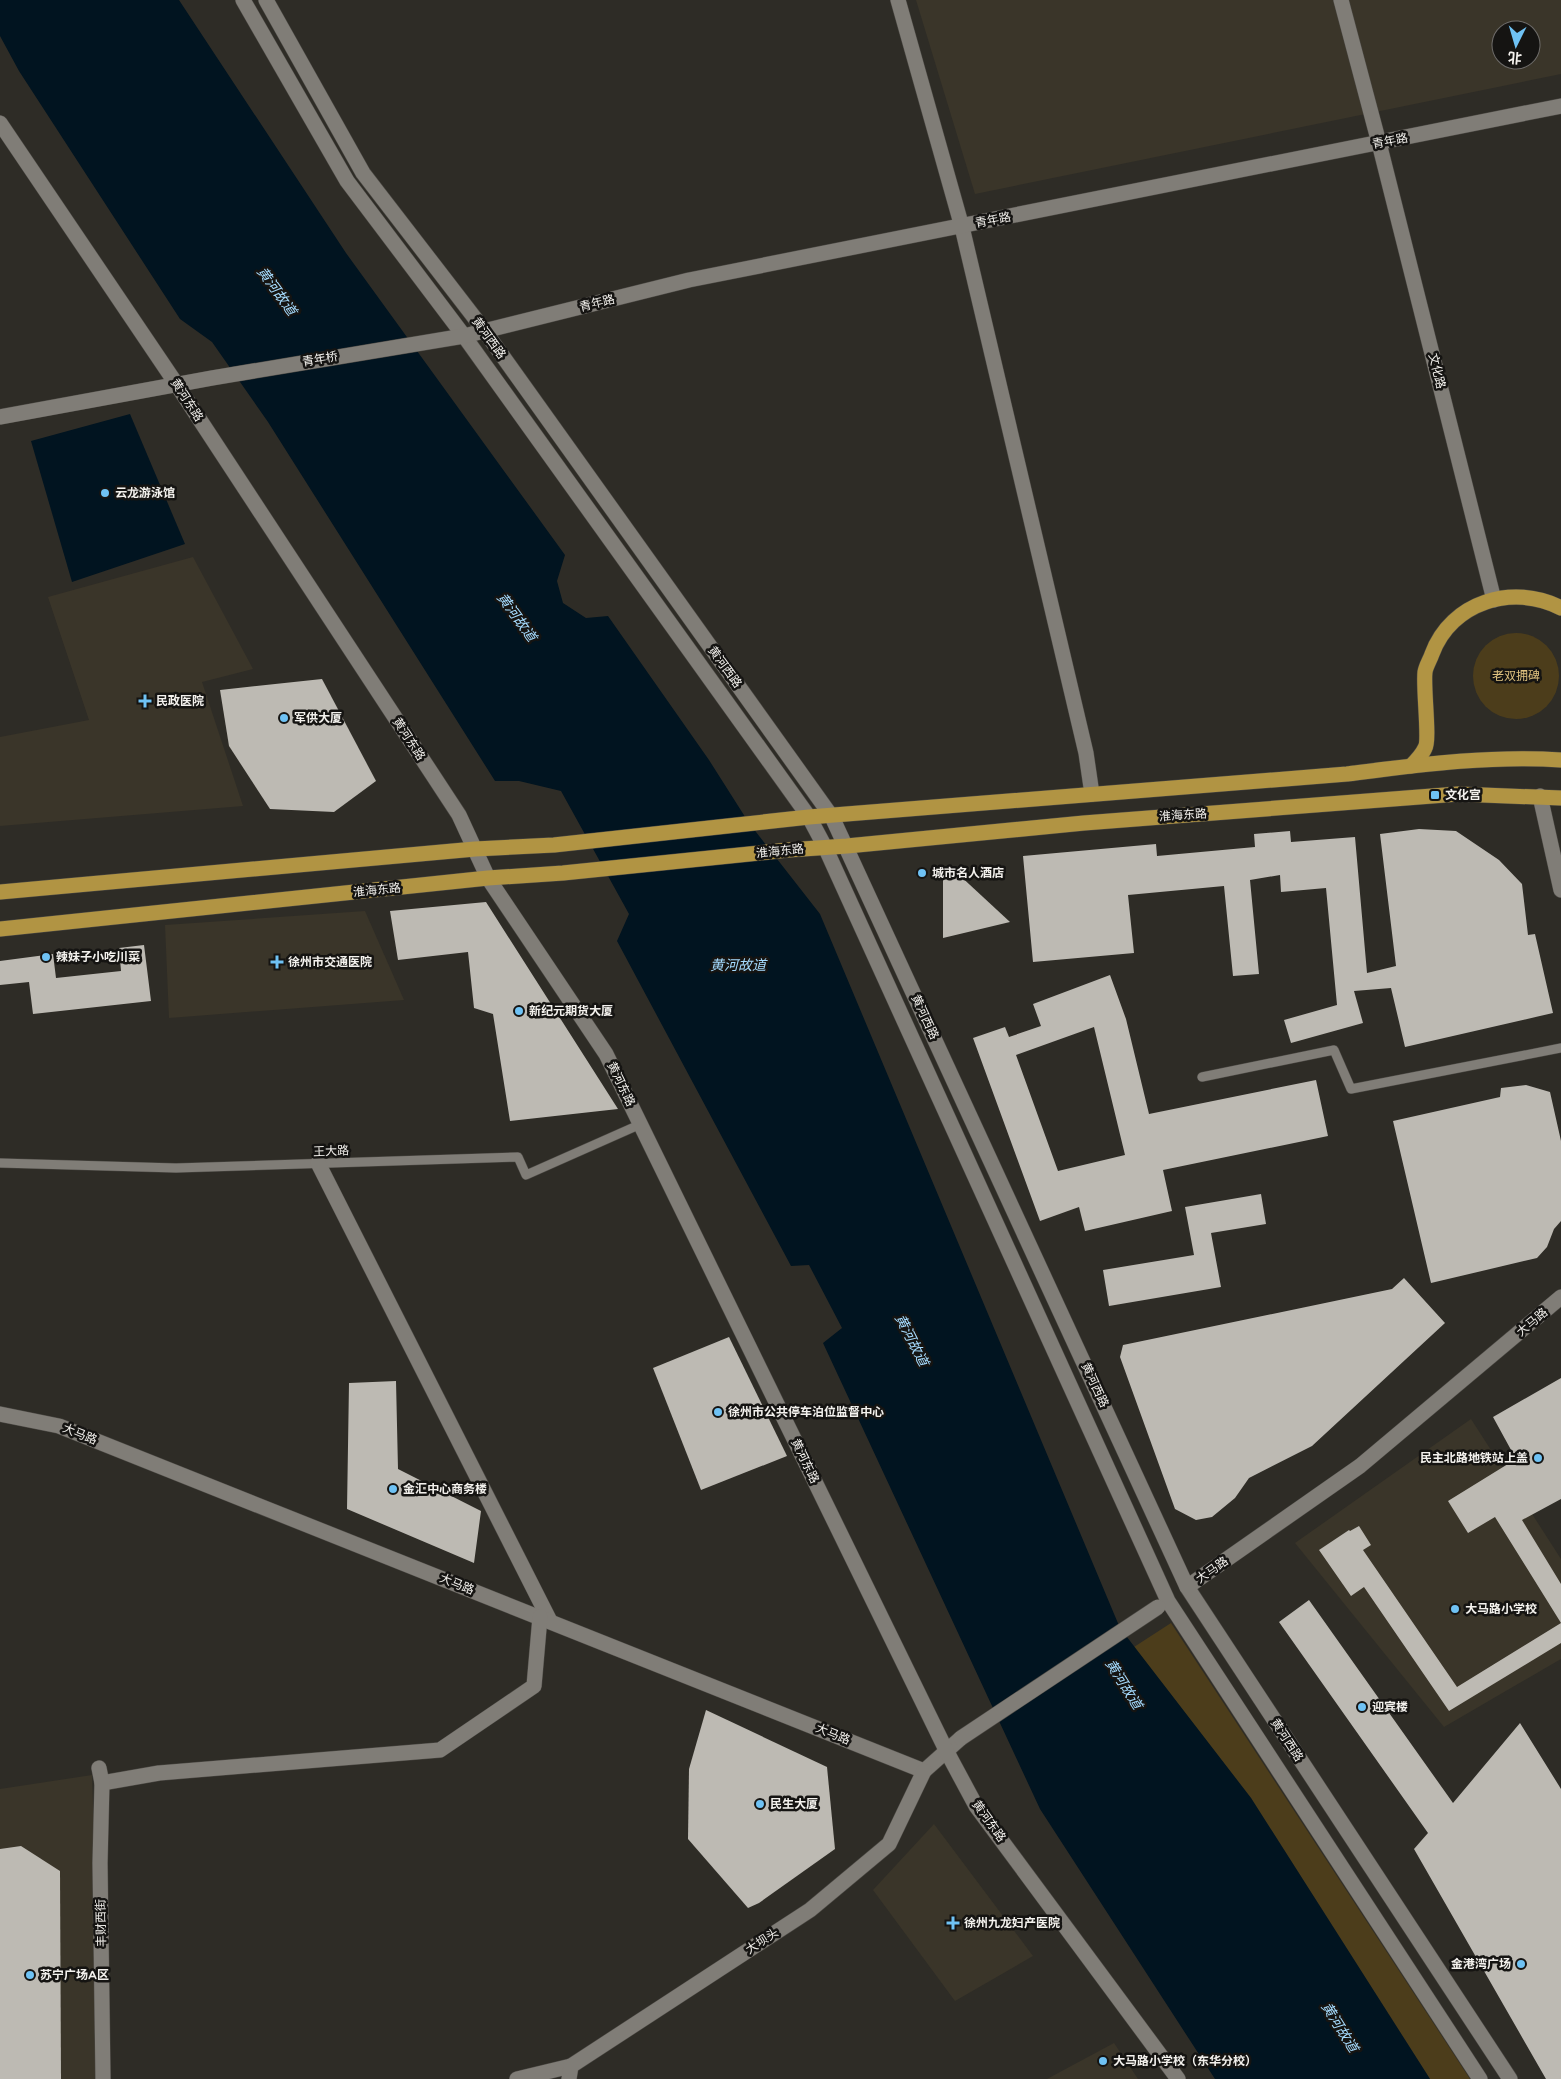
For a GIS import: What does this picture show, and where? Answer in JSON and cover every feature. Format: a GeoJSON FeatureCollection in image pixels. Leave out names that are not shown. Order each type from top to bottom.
{"type":"FeatureCollection","features":[{"type":"Feature","properties":{"kind":"main road"},"geometry":{"type":"LineString","coordinates":[[1411,766],[1426,747],[1425,672],[1436,642],[1457,618],[1484,602],[1516,596],[1547,600],[1561,608]]}},
{"type":"Feature","properties":{"kind":"main road"},"geometry":{"type":"LineString","coordinates":[[0,892],[475,849],[554,844],[809,817],[832,817],[1347,774],[1411,766],[1526,759],[1561,760]]}},
{"type":"Feature","properties":{"kind":"main road","name":"淮海东路"},"geometry":{"type":"LineString","coordinates":[[0,929],[488,878],[563,873],[1084,823],[1458,794],[1561,798]]}},
{"type":"Feature","properties":{"kind":"street","name":"黄河西路"},"geometry":{"type":"LineString","coordinates":[[243,0],[347,182],[464,336],[809,817],[825,847],[1163,1604],[1480,2079]]}},
{"type":"Feature","properties":{"kind":"street","name":"黄河西路"},"geometry":{"type":"LineString","coordinates":[[266,0],[364,173],[484,330],[832,817],[1187,1587],[1510,2079]]}},
{"type":"Feature","properties":{"kind":"street"},"geometry":{"type":"LineString","coordinates":[[898,0],[962,227],[1086,753],[1092,794]]}},
{"type":"Feature","properties":{"kind":"street","name":"文化路"},"geometry":{"type":"LineString","coordinates":[[1341,0],[1494,600]]}},
{"type":"Feature","properties":{"kind":"street","name":"青年路"},"geometry":{"type":"LineString","coordinates":[[427,341],[464,336],[689,280],[1561,106]]}},
{"type":"Feature","properties":{"kind":"street","name":"黄河东路"},"geometry":{"type":"LineString","coordinates":[[0,123],[177,385],[459,815],[488,878],[606,1054],[976,1806],[1178,2079]]}},
{"type":"Feature","properties":{"kind":"street","name":"青年桥"},"geometry":{"type":"LineString","coordinates":[[0,417],[427,341]]}},
{"type":"Feature","properties":{"kind":"street"},"geometry":{"type":"LineString","coordinates":[[1540,796],[1561,890]]}},
{"type":"Feature","properties":{"kind":"street"},"geometry":{"type":"LineString","coordinates":[[102,1783],[159,1773],[440,1750],[534,1686],[545,1619],[318,1163]]}},
{"type":"Feature","properties":{"kind":"street","name":"大马路"},"geometry":{"type":"LineString","coordinates":[[0,1414],[59,1426],[924,1771],[948,1752],[961,1738],[1163,1604],[1360,1466],[1561,1297]]}},
{"type":"Feature","properties":{"kind":"street","name":"丰财西街"},"geometry":{"type":"LineString","coordinates":[[100,1768],[102,1783],[100,1863],[103,2079]]}},
{"type":"Feature","properties":{"kind":"street","name":"大坝头"},"geometry":{"type":"LineString","coordinates":[[517,2079],[570,2073],[810,1910],[889,1844],[924,1771]]}},
{"type":"Feature","properties":{"kind":"lane"},"geometry":{"type":"LineString","coordinates":[[1202,1078],[1334,1050],[1351,1089],[1561,1048]]}},
{"type":"Feature","properties":{"kind":"lane","name":"王大路"},"geometry":{"type":"LineString","coordinates":[[0,1163],[176,1168],[518,1157],[526,1175],[640,1124]]}},
{"type":"Feature","properties":{"kind":"shaded area"},"geometry":{"type":"Polygon","coordinates":[[[916,0],[1561,0],[1561,74],[975,194],[916,0]]]}},
{"type":"Feature","properties":{"kind":"shaded area","name":"民政医院"},"geometry":{"type":"Polygon","coordinates":[[[193,557],[253,669],[202,682],[243,806],[0,826],[0,737],[89,720],[48,597],[193,557]]]}},
{"type":"Feature","properties":{"kind":"shaded area","name":"徐州市交通医院"},"geometry":{"type":"Polygon","coordinates":[[[365,911],[404,1000],[169,1018],[165,925],[365,911]]]}},
{"type":"Feature","properties":{"kind":"shaded area","name":"大马路小学校"},"geometry":{"type":"Polygon","coordinates":[[[1471,1419],[1561,1559],[1561,1659],[1444,1727],[1295,1543],[1471,1419]]]}},
{"type":"Feature","properties":{"kind":"shaded area"},"geometry":{"type":"Polygon","coordinates":[[[92,1775],[102,2079],[0,2079],[0,1789],[92,1775]]]}},
{"type":"Feature","properties":{"kind":"shaded area","name":"徐州九龙妇产医院"},"geometry":{"type":"Polygon","coordinates":[[[934,1824],[1033,1956],[955,2001],[873,1890],[934,1824]]]}},
{"type":"Feature","properties":{"kind":"shaded area","name":"大马路小学校（东华分校）"},"geometry":{"type":"Polygon","coordinates":[[[1114,2043],[1138,2079],[1047,2079],[1114,2043]]]}},
{"type":"Feature","properties":{"kind":"green space","name":"老双拥碑"},"geometry":{"type":"Polygon","coordinates":[[[1516,633],[1533,636],[1547,645],[1556,659],[1559,676],[1556,693],[1547,707],[1533,716],[1516,719],[1499,716],[1485,707],[1476,693],[1473,676],[1476,659],[1485,645],[1499,636],[1516,633]]]}},
{"type":"Feature","properties":{"kind":"green space"},"geometry":{"type":"Polygon","coordinates":[[[1171,1623],[1470,2079],[1430,2079],[1251,1798],[1134,1647],[1171,1623]]]}},
{"type":"Feature","properties":{"kind":"water","name":"黄河故道"},"geometry":{"type":"Polygon","coordinates":[[[0,0],[179,0],[346,253],[565,555],[557,581],[563,603],[586,618],[608,616],[709,760],[749,823],[820,914],[1120,1628],[1251,1798],[1430,2079],[1215,2079],[1040,1809],[823,1343],[842,1328],[809,1265],[791,1266],[617,941],[629,914],[561,791],[519,781],[495,781],[268,422],[212,342],[180,319],[19,71],[0,36],[0,0]]]}},
{"type":"Feature","properties":{"kind":"water","name":"云龙游泳馆"},"geometry":{"type":"Polygon","coordinates":[[[130,414],[185,544],[72,582],[31,441],[130,414]]]}},
{"type":"Feature","properties":{"kind":"building","name":"军供大厦"},"geometry":{"type":"Polygon","coordinates":[[[322,679],[376,781],[334,812],[270,809],[229,746],[220,690],[322,679]]]}},
{"type":"Feature","properties":{"kind":"building"},"geometry":{"type":"Polygon","coordinates":[[[1419,829],[1456,831],[1499,860],[1522,884],[1528,935],[1535,934],[1553,1013],[1405,1047],[1391,988],[1354,991],[1363,1023],[1291,1043],[1284,1020],[1337,1005],[1326,888],[1281,892],[1280,875],[1250,880],[1259,974],[1233,976],[1224,886],[1128,895],[1134,953],[1033,962],[1023,856],[1156,844],[1157,856],[1255,847],[1254,834],[1290,831],[1291,842],[1355,837],[1367,973],[1396,966],[1380,834],[1419,829]]]}},
{"type":"Feature","properties":{"kind":"building"},"geometry":{"type":"Polygon","coordinates":[[[956,872],[1010,922],[943,938],[943,876],[956,872]]]}},
{"type":"Feature","properties":{"kind":"building","name":"新纪元期货大厦"},"geometry":{"type":"Polygon","coordinates":[[[486,902],[618,1109],[510,1121],[493,1014],[474,1008],[468,952],[398,960],[390,911],[486,902]]]}},
{"type":"Feature","properties":{"kind":"building"},"geometry":{"type":"Polygon","coordinates":[[[144,945],[151,1001],[33,1014],[29,982],[0,985],[0,961],[53,954],[56,978],[121,971],[119,948],[144,945]]]}},
{"type":"Feature","properties":{"kind":"building"},"geometry":{"type":"Polygon","coordinates":[[[1110,975],[1126,1019],[1149,1114],[1316,1080],[1328,1136],[1163,1170],[1172,1211],[1085,1231],[1079,1207],[1040,1221],[973,1038],[1005,1027],[1009,1037],[1041,1026],[1033,1004],[1110,975]],[[1094,1027],[1016,1055],[1058,1171],[1125,1155],[1094,1027]]]}},
{"type":"Feature","properties":{"kind":"building"},"geometry":{"type":"Polygon","coordinates":[[[1526,1085],[1550,1092],[1561,1141],[1561,1221],[1554,1229],[1547,1247],[1537,1258],[1431,1283],[1393,1121],[1500,1097],[1501,1088],[1526,1085]]]}},
{"type":"Feature","properties":{"kind":"building"},"geometry":{"type":"Polygon","coordinates":[[[1261,1194],[1266,1224],[1211,1233],[1221,1287],[1109,1306],[1103,1270],[1194,1255],[1185,1207],[1261,1194]]]}},
{"type":"Feature","properties":{"kind":"building"},"geometry":{"type":"Polygon","coordinates":[[[1404,1278],[1445,1323],[1312,1446],[1249,1478],[1235,1498],[1212,1517],[1196,1520],[1175,1509],[1120,1357],[1123,1345],[1392,1289],[1404,1278]]]}},
{"type":"Feature","properties":{"kind":"building","name":"徐州市公共停车泊位监督中心"},"geometry":{"type":"Polygon","coordinates":[[[729,1337],[787,1456],[701,1490],[653,1368],[729,1337]]]}},
{"type":"Feature","properties":{"kind":"building"},"geometry":{"type":"Polygon","coordinates":[[[1561,1378],[1561,1499],[1522,1520],[1561,1584],[1561,1623],[1495,1517],[1468,1533],[1448,1501],[1516,1459],[1493,1417],[1561,1378]]]}},
{"type":"Feature","properties":{"kind":"building","name":"金汇中心商务楼"},"geometry":{"type":"Polygon","coordinates":[[[396,1381],[398,1469],[481,1511],[474,1563],[347,1509],[349,1383],[396,1381]]]}},
{"type":"Feature","properties":{"kind":"building"},"geometry":{"type":"Polygon","coordinates":[[[1359,1526],[1371,1545],[1363,1550],[1457,1687],[1561,1623],[1561,1643],[1449,1711],[1364,1587],[1351,1596],[1319,1550],[1349,1530],[1359,1526]]]}},
{"type":"Feature","properties":{"kind":"building","name":"金港湾广场"},"geometry":{"type":"Polygon","coordinates":[[[1309,1600],[1453,1803],[1520,1723],[1561,1789],[1561,2079],[1546,2079],[1414,1849],[1428,1833],[1279,1622],[1309,1600]]]}},
{"type":"Feature","properties":{"kind":"building","name":"民生大厦"},"geometry":{"type":"Polygon","coordinates":[[[706,1710],[827,1767],[835,1849],[759,1903],[748,1908],[688,1839],[689,1769],[706,1710]]]}},
{"type":"Feature","properties":{"kind":"building","name":"苏宁广场A区"},"geometry":{"type":"Polygon","coordinates":[[[21,1846],[60,1871],[61,2079],[0,2079],[0,1849],[21,1846]]]}},
{"type":"Feature","properties":{"kind":"place","name":"云龙游泳馆"},"geometry":{"type":"Point","coordinates":[105,493]}},
{"type":"Feature","properties":{"kind":"place","name":"民政医院"},"geometry":{"type":"Point","coordinates":[145,701]}},
{"type":"Feature","properties":{"kind":"place","name":"军供大厦"},"geometry":{"type":"Point","coordinates":[284,718]}},
{"type":"Feature","properties":{"kind":"place","name":"文化宫"},"geometry":{"type":"Point","coordinates":[1435,795]}},
{"type":"Feature","properties":{"kind":"place","name":"城市名人酒店"},"geometry":{"type":"Point","coordinates":[922,873]}},
{"type":"Feature","properties":{"kind":"place","name":"辣妹子小吃川菜"},"geometry":{"type":"Point","coordinates":[46,957]}},
{"type":"Feature","properties":{"kind":"place","name":"徐州市交通医院"},"geometry":{"type":"Point","coordinates":[277,962]}},
{"type":"Feature","properties":{"kind":"place","name":"新纪元期货大厦"},"geometry":{"type":"Point","coordinates":[519,1011]}},
{"type":"Feature","properties":{"kind":"place","name":"徐州市公共停车泊位监督中心"},"geometry":{"type":"Point","coordinates":[718,1412]}},
{"type":"Feature","properties":{"kind":"place","name":"民主北路地铁站上盖"},"geometry":{"type":"Point","coordinates":[1538,1458]}},
{"type":"Feature","properties":{"kind":"place","name":"金汇中心商务楼"},"geometry":{"type":"Point","coordinates":[393,1489]}},
{"type":"Feature","properties":{"kind":"place","name":"大马路小学校"},"geometry":{"type":"Point","coordinates":[1455,1609]}},
{"type":"Feature","properties":{"kind":"place","name":"迎宾楼"},"geometry":{"type":"Point","coordinates":[1362,1707]}},
{"type":"Feature","properties":{"kind":"place","name":"民生大厦"},"geometry":{"type":"Point","coordinates":[760,1804]}},
{"type":"Feature","properties":{"kind":"place","name":"徐州九龙妇产医院"},"geometry":{"type":"Point","coordinates":[953,1923]}},
{"type":"Feature","properties":{"kind":"place","name":"金港湾广场"},"geometry":{"type":"Point","coordinates":[1521,1964]}},
{"type":"Feature","properties":{"kind":"place","name":"苏宁广场A区"},"geometry":{"type":"Point","coordinates":[30,1975]}},
{"type":"Feature","properties":{"kind":"place","name":"大马路小学校（东华分校）"},"geometry":{"type":"Point","coordinates":[1103,2061]}}]}
